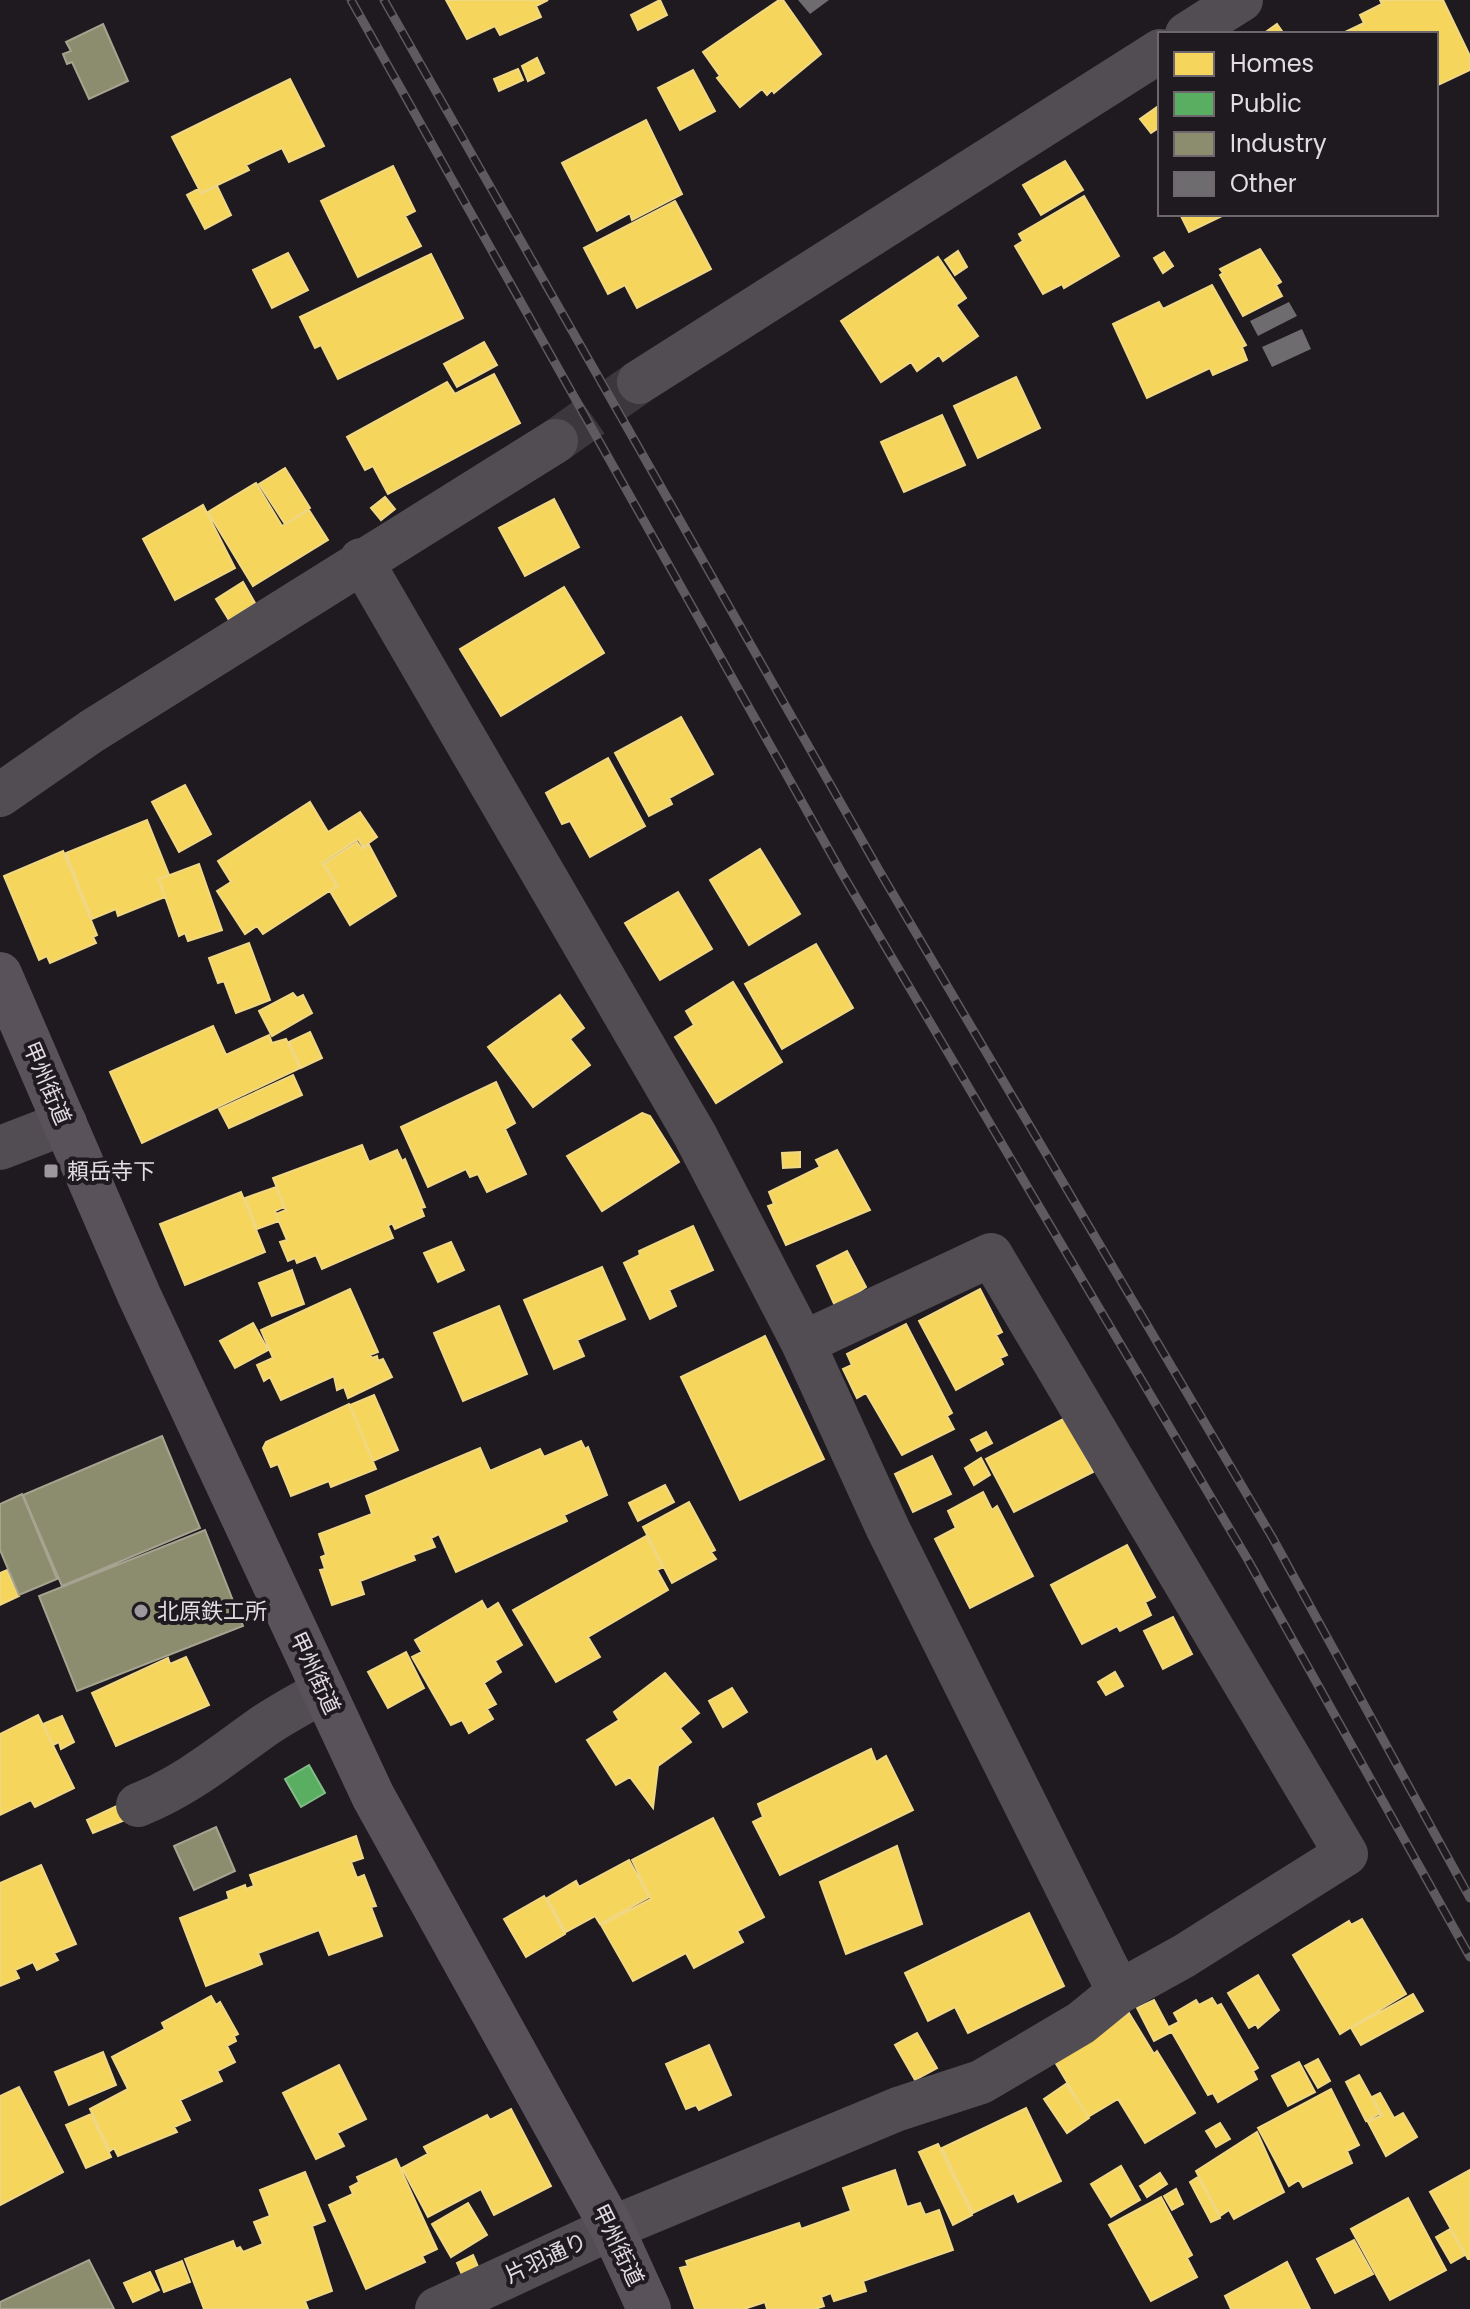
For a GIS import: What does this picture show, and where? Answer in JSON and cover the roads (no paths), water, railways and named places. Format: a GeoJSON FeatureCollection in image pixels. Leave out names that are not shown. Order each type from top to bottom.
{"type":"FeatureCollection","features":[{"type":"Feature","properties":{"kind":"highway","name":"甲州街道"},"geometry":{"type":"LineString","coordinates":[[0,974],[139,1295],[373,1796],[612,2228],[649,2309]]}},
{"type":"Feature","properties":{"kind":"street"},"geometry":{"type":"LineString","coordinates":[[1190,32],[1241,0]]}},
{"type":"Feature","properties":{"kind":"street"},"geometry":{"type":"LineString","coordinates":[[639,382],[1158,52]]}},
{"type":"Feature","properties":{"kind":"street"},"geometry":{"type":"LineString","coordinates":[[0,795],[92,731],[361,560],[556,441]]}},
{"type":"Feature","properties":{"kind":"street"},"geometry":{"type":"LineString","coordinates":[[361,560],[695,1135],[803,1343],[888,1529],[1119,1992]]}},
{"type":"Feature","properties":{"kind":"street"},"geometry":{"type":"LineString","coordinates":[[0,1148],[65,1123]]}},
{"type":"Feature","properties":{"kind":"street","name":"片羽通り"},"geometry":{"type":"LineString","coordinates":[[437,2309],[612,2228],[898,2109],[981,2082],[1081,2023],[1119,1992],[1184,1956],[1346,1854],[991,1255],[803,1343]]}},
{"type":"Feature","properties":{"kind":"street"},"geometry":{"type":"LineString","coordinates":[[138,1805],[205,1770],[267,1724],[324,1691]]}},
{"type":"Feature","properties":{"kind":"tunnel"},"geometry":{"type":"LineString","coordinates":[[556,441],[639,382]]}},
{"type":"Feature","properties":{"kind":"railway"},"geometry":{"type":"LineString","coordinates":[[351,0],[843,875],[1248,1560],[1470,1957]]}},
{"type":"Feature","properties":{"kind":"railway"},"geometry":{"type":"LineString","coordinates":[[384,0],[880,872],[1272,1537],[1470,1898]]}},
{"type":"Feature","properties":{"kind":"place","name":"頼岳寺下"},"geometry":{"type":"Point","coordinates":[51,1171]}},
{"type":"Feature","properties":{"kind":"place","name":"北原鉄工所"},"geometry":{"type":"Point","coordinates":[141,1611]}}]}
